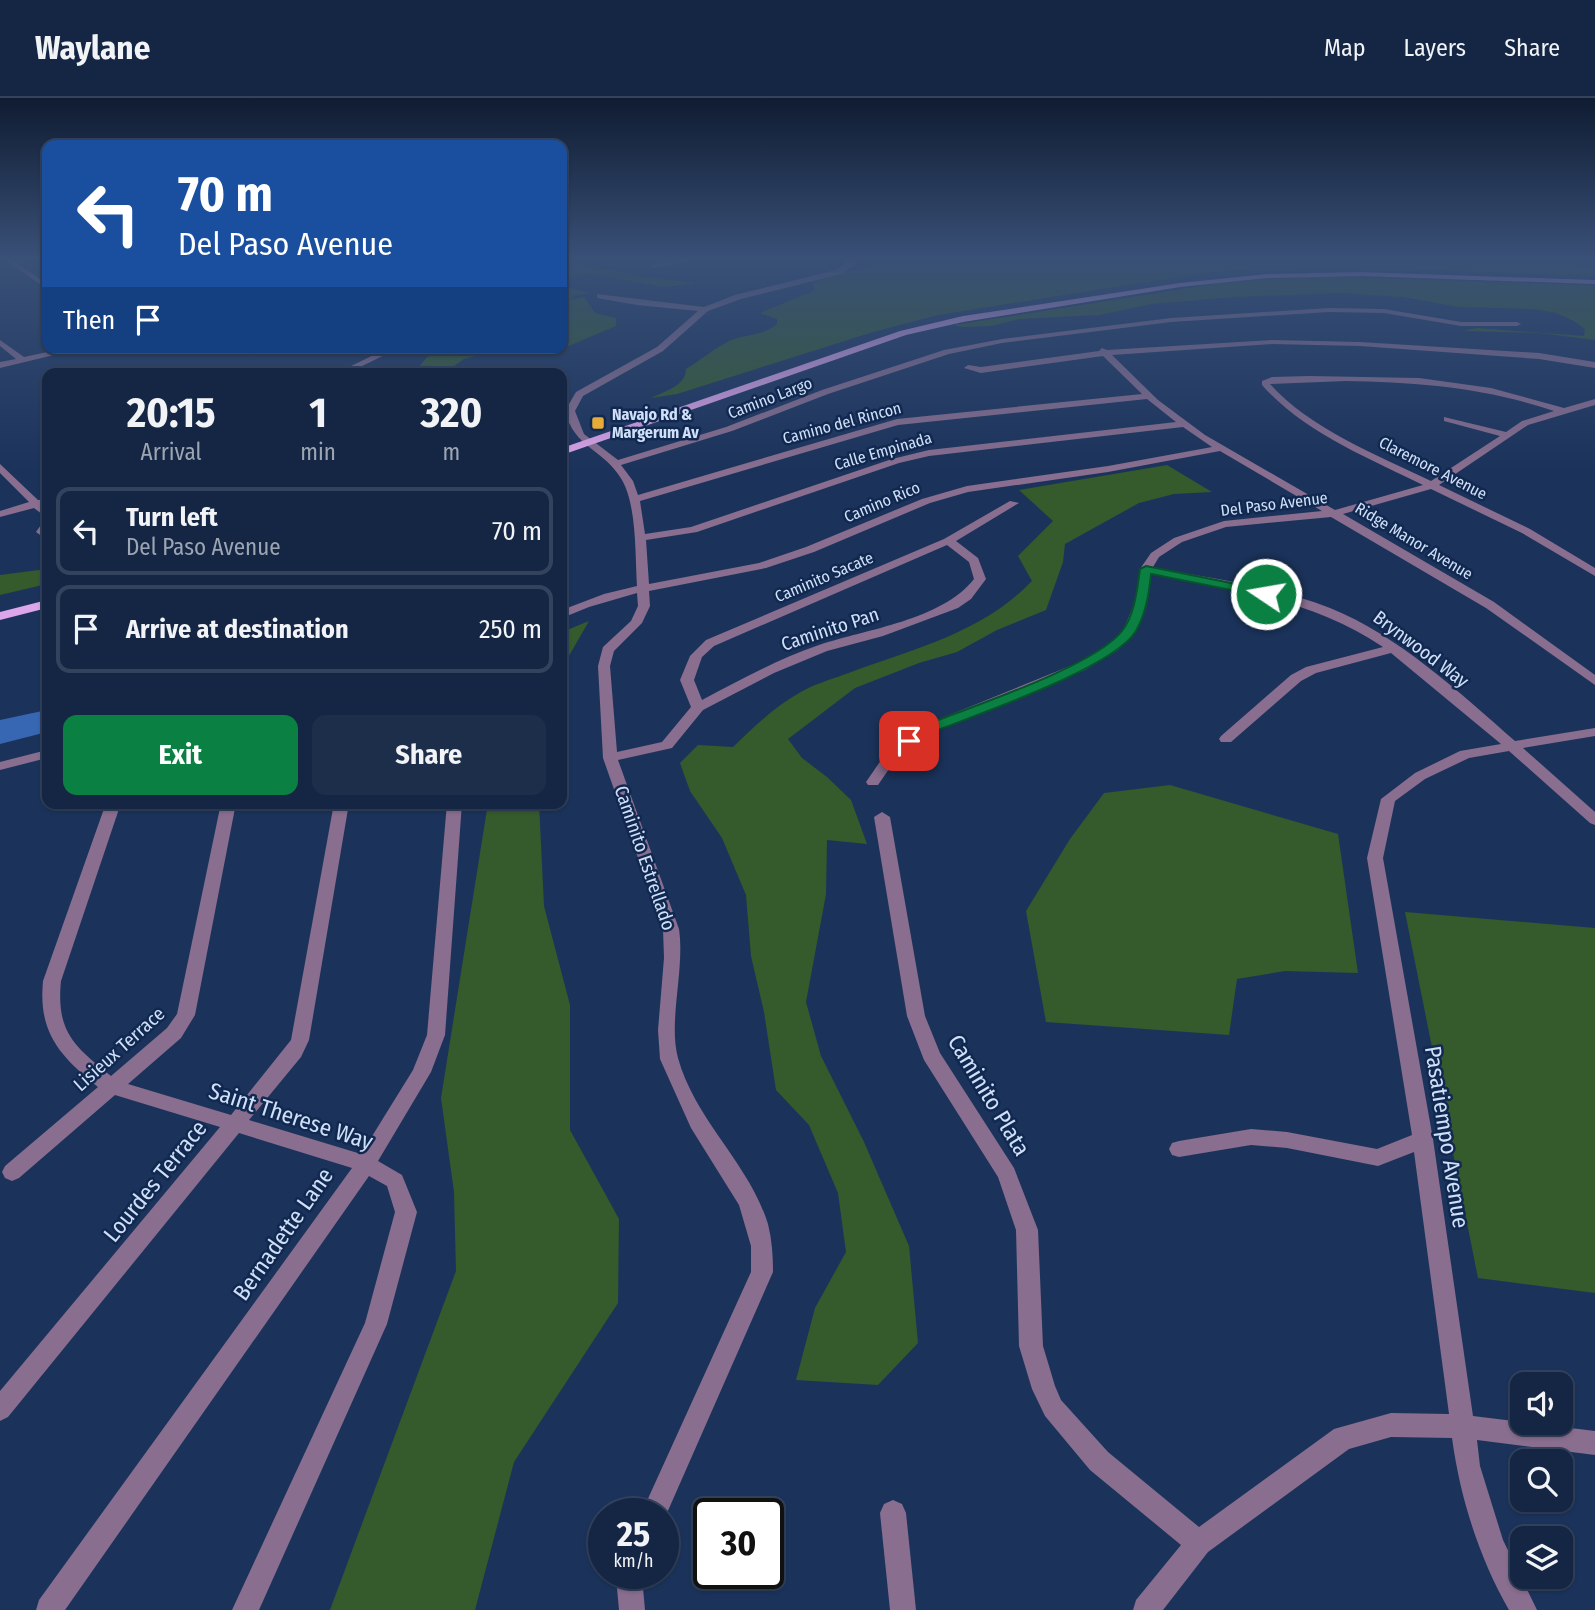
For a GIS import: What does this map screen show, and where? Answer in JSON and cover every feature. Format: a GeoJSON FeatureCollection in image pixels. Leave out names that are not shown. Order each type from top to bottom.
{"type":"FeatureCollection","features":[{"type":"Feature","properties":{"kind":"main road"},"geometry":{"type":"LineString","coordinates":[[567,449],[586,439],[922,329]]}},
{"type":"Feature","properties":{"kind":"main road"},"geometry":{"type":"LineString","coordinates":[[567,441],[586,439]]}},
{"type":"Feature","properties":{"kind":"main road"},"geometry":{"type":"LineString","coordinates":[[0,604],[42,594]]}},
{"type":"Feature","properties":{"kind":"main road"},"geometry":{"type":"LineString","coordinates":[[0,616],[42,605]]}},
{"type":"Feature","properties":{"kind":"street"},"geometry":{"type":"LineString","coordinates":[[586,439],[573,424],[570,411],[579,394],[660,349],[683,329]]}},
{"type":"Feature","properties":{"kind":"street","name":"Camino Largo"},"geometry":{"type":"LineString","coordinates":[[615,464],[729,429],[825,392],[947,352],[1002,341],[1118,329]]}},
{"type":"Feature","properties":{"kind":"street","name":"Ridge Manor Avenue"},"geometry":{"type":"LineString","coordinates":[[1081,333],[1149,396],[1184,424],[1490,605],[1595,681]]}},
{"type":"Feature","properties":{"kind":"street"},"geometry":{"type":"LineString","coordinates":[[0,342],[22,360]]}},
{"type":"Feature","properties":{"kind":"street"},"geometry":{"type":"LineString","coordinates":[[968,369],[981,370],[1105,353],[1223,344],[1330,343],[1539,356],[1595,365]]}},
{"type":"Feature","properties":{"kind":"street"},"geometry":{"type":"LineString","coordinates":[[0,365],[50,354]]}},
{"type":"Feature","properties":{"kind":"street"},"geometry":{"type":"LineString","coordinates":[[353,366],[381,354]]}},
{"type":"Feature","properties":{"kind":"street","name":"Claremore Avenue"},"geometry":{"type":"LineString","coordinates":[[1562,411],[1504,391],[1430,380],[1364,377],[1267,381],[1265,386],[1287,405],[1324,429],[1431,486],[1524,530],[1595,573]]}},
{"type":"Feature","properties":{"kind":"street","name":"Camino del Rincon"},"geometry":{"type":"LineString","coordinates":[[634,499],[897,422],[1149,396]]}},
{"type":"Feature","properties":{"kind":"street","name":"Del Paso Avenue"},"geometry":{"type":"LineString","coordinates":[[1146,569],[1155,555],[1178,540],[1224,524],[1336,513],[1431,486],[1504,434],[1525,423],[1595,401]]}},
{"type":"Feature","properties":{"kind":"street"},"geometry":{"type":"LineString","coordinates":[[1447,419],[1504,434]]}},
{"type":"Feature","properties":{"kind":"street","name":"Calle Empinada"},"geometry":{"type":"LineString","coordinates":[[640,538],[693,530],[896,461],[929,453],[1184,424]]}},
{"type":"Feature","properties":{"kind":"street","name":"Caminito Estrellado"},"geometry":{"type":"LineString","coordinates":[[586,439],[615,464],[628,481],[634,499],[640,538],[644,606],[636,623],[608,650],[604,666],[610,758],[671,929],[675,952],[667,1048],[688,1104],[753,1207],[764,1255],[762,1272],[661,1498]]}},
{"type":"Feature","properties":{"kind":"street","name":"Camino Rico"},"geometry":{"type":"LineString","coordinates":[[567,612],[586,602],[761,566],[816,549],[927,501],[962,490],[1222,448]]}},
{"type":"Feature","properties":{"kind":"street"},"geometry":{"type":"LineString","coordinates":[[0,467],[41,502]]}},
{"type":"Feature","properties":{"kind":"street"},"geometry":{"type":"LineString","coordinates":[[0,514],[41,502]]}},
{"type":"Feature","properties":{"kind":"street","name":"Caminito Sacate"},"geometry":{"type":"LineString","coordinates":[[698,707],[687,680],[696,656],[710,643],[948,541],[1014,503]]}},
{"type":"Feature","properties":{"kind":"street","name":"Caminito Pan"},"geometry":{"type":"LineString","coordinates":[[610,758],[667,745],[698,707],[769,670],[823,648],[879,633],[954,605],[967,596],[980,579],[979,565],[969,554],[948,541]]}},
{"type":"Feature","properties":{"kind":"street"},"geometry":{"type":"LineString","coordinates":[[873,782],[893,753],[925,730],[1080,667],[1114,647],[1129,631],[1141,603],[1146,569]]}},
{"type":"Feature","properties":{"kind":"street","name":"Brynwood Way"},"geometry":{"type":"LineString","coordinates":[[1146,569],[1266,594],[1326,610],[1366,629],[1395,648],[1512,744],[1595,820]]}},
{"type":"Feature","properties":{"kind":"street"},"geometry":{"type":"LineString","coordinates":[[1226,739],[1296,678],[1311,670],[1395,648]]}},
{"type":"Feature","properties":{"kind":"street","name":"Pasatiempo Avenue"},"geometry":{"type":"LineString","coordinates":[[1524,1610],[1499,1563],[1479,1510],[1461,1426],[1423,1139],[1376,858],[1388,799],[1420,776],[1465,754],[1595,732]]}},
{"type":"Feature","properties":{"kind":"street"},"geometry":{"type":"LineString","coordinates":[[0,766],[42,755]]}},
{"type":"Feature","properties":{"kind":"street","name":"Saint Therese Way"},"geometry":{"type":"LineString","coordinates":[[112,809],[52,981],[50,1002],[54,1025],[72,1056],[110,1086],[366,1164],[395,1181],[406,1212],[376,1324],[245,1610]]}},
{"type":"Feature","properties":{"kind":"street","name":"Lisieux Terrace"},"geometry":{"type":"LineString","coordinates":[[12,1172],[173,1033],[186,1015],[228,809]]}},
{"type":"Feature","properties":{"kind":"street","name":"Lourdes Terrace"},"geometry":{"type":"LineString","coordinates":[[0,1409],[294,1052],[300,1040],[341,809]]}},
{"type":"Feature","properties":{"kind":"street","name":"Bernadette Lane"},"geometry":{"type":"LineString","coordinates":[[48,1610],[366,1164],[422,1072],[436,1035],[455,809]]}},
{"type":"Feature","properties":{"kind":"street","name":"Caminito Plata"},"geometry":{"type":"LineString","coordinates":[[882,817],[916,1016],[931,1055],[1007,1174],[1027,1230],[1031,1346],[1044,1389],[1053,1408],[1099,1461],[1199,1543]]}},
{"type":"Feature","properties":{"kind":"street"},"geometry":{"type":"LineString","coordinates":[[1179,1149],[1251,1137],[1287,1140],[1378,1158],[1423,1139]]}},
{"type":"Feature","properties":{"kind":"street"},"geometry":{"type":"LineString","coordinates":[[1146,1610],[1199,1543],[1343,1438],[1391,1425],[1461,1426],[1595,1443]]}},
{"type":"Feature","properties":{"kind":"street"},"geometry":{"type":"LineString","coordinates":[[893,1513],[903,1610]]}},
{"type":"Feature","properties":{"kind":"street"},"geometry":{"type":"LineString","coordinates":[[630,1589],[632,1610]]}},
{"type":"Feature","properties":{"kind":"green space"},"geometry":{"type":"Polygon","coordinates":[[[567,329],[610,329],[567,347],[567,329]]]}},
{"type":"Feature","properties":{"kind":"green space"},"geometry":{"type":"Polygon","coordinates":[[[771,329],[886,329],[677,394],[651,398],[679,384],[686,369],[723,344],[771,329]]]}},
{"type":"Feature","properties":{"kind":"green space"},"geometry":{"type":"Polygon","coordinates":[[[1484,329],[1584,336],[1585,329],[1595,329],[1595,340],[1539,333],[1463,331],[1484,329]]]}},
{"type":"Feature","properties":{"kind":"green space"},"geometry":{"type":"Polygon","coordinates":[[[434,354],[483,354],[464,359],[451,368],[418,368],[427,357],[434,354]]]}},
{"type":"Feature","properties":{"kind":"green space"},"geometry":{"type":"Polygon","coordinates":[[[1167,465],[1212,492],[1174,494],[1139,503],[1065,544],[1063,562],[1046,610],[997,630],[957,652],[919,663],[855,688],[788,739],[802,758],[851,800],[867,844],[827,840],[826,894],[806,1002],[821,1056],[864,1142],[909,1246],[918,1343],[878,1385],[796,1380],[815,1308],[846,1252],[838,1193],[809,1125],[776,1090],[764,1012],[751,956],[746,895],[722,838],[690,791],[680,763],[698,745],[733,747],[772,711],[804,690],[967,628],[1012,599],[1032,581],[1018,556],[1053,521],[1019,490],[1167,465]]]}},
{"type":"Feature","properties":{"kind":"green space"},"geometry":{"type":"Polygon","coordinates":[[[42,570],[42,585],[0,595],[0,575],[42,570]]]}},
{"type":"Feature","properties":{"kind":"green space"},"geometry":{"type":"Polygon","coordinates":[[[589,621],[567,659],[567,630],[589,621]]]}},
{"type":"Feature","properties":{"kind":"green space"},"geometry":{"type":"Polygon","coordinates":[[[1170,785],[1338,834],[1358,973],[1285,971],[1237,979],[1229,1035],[1046,1022],[1026,911],[1070,839],[1104,793],[1170,785]]]}},
{"type":"Feature","properties":{"kind":"green space"},"geometry":{"type":"Polygon","coordinates":[[[487,809],[539,809],[544,906],[570,1005],[570,1130],[619,1219],[618,1303],[514,1462],[475,1610],[330,1610],[456,1271],[454,1192],[441,1098],[487,809]]]}},
{"type":"Feature","properties":{"kind":"green space"},"geometry":{"type":"Polygon","coordinates":[[[1405,912],[1595,928],[1595,1293],[1478,1278],[1405,912]]]}},
{"type":"Feature","properties":{"kind":"building"},"geometry":{"type":"Polygon","coordinates":[[[42,711],[42,733],[0,744],[0,720],[42,711]]]}},
{"type":"Feature","properties":{"kind":"place","name":"Navajo Rd & Margerum Av"},"geometry":{"type":"Point","coordinates":[598,423]}},
{"type":"Feature","properties":{"kind":"route"},"geometry":{"type":"LineString","coordinates":[[909,741],[925,730],[1080,667],[1114,647],[1129,631],[1141,603],[1146,569],[1266,594]]}}]}
